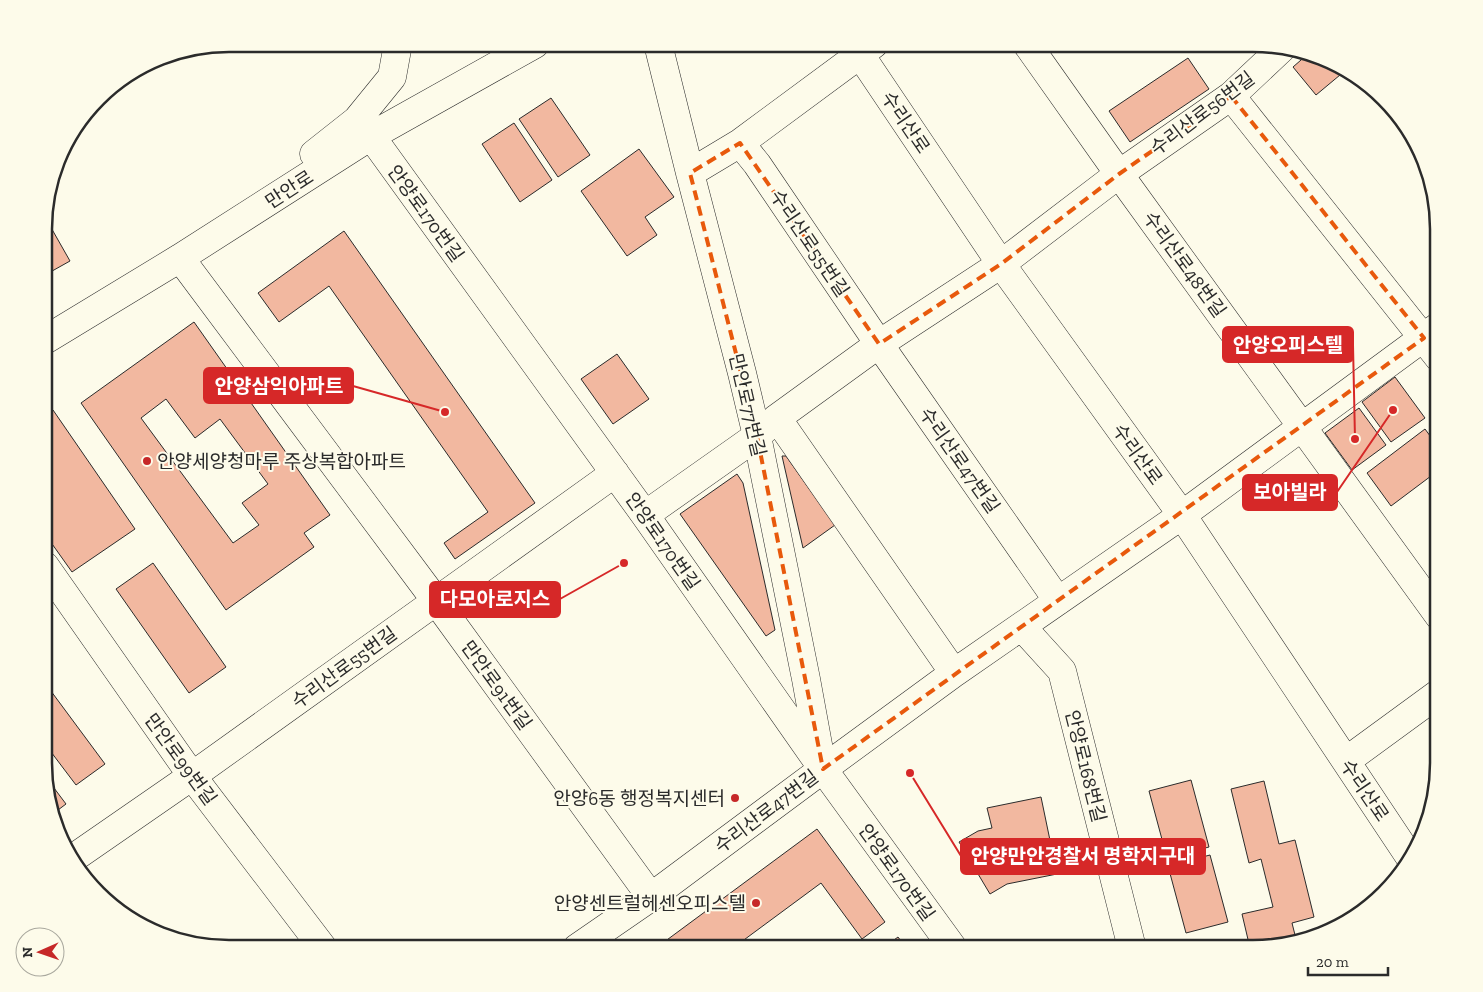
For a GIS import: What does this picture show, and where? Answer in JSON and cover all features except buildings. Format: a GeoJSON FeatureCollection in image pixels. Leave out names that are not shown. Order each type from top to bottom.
{"type":"FeatureCollection","features":[{"type":"Feature","properties":{"kind":"street"},"geometry":{"type":"LineString","coordinates":[[281,195],[306,160],[357,120],[392,77],[397,52]]}},
{"type":"Feature","properties":{"kind":"street","name":"만안로"},"geometry":{"type":"LineString","coordinates":[[52,336],[281,195],[371,136],[521,52]]}},
{"type":"Feature","properties":{"kind":"street","name":"만안로77번길"},"geometry":{"type":"LineString","coordinates":[[660,52],[757,436],[823,769]]}},
{"type":"Feature","properties":{"kind":"street","name":"수리산로"},"geometry":{"type":"LineString","coordinates":[[690,173],[740,143],[856,52]]}},
{"type":"Feature","properties":{"kind":"street","name":"수리산로"},"geometry":{"type":"LineString","coordinates":[[865,52],[1001,264],[1182,515],[1406,852]]}},
{"type":"Feature","properties":{"kind":"street"},"geometry":{"type":"LineString","coordinates":[[1033,52],[1119,174]]}},
{"type":"Feature","properties":{"kind":"street","name":"수리산로56번길"},"geometry":{"type":"LineString","coordinates":[[1001,264],[1119,174],[1231,96],[1276,54]]}},
{"type":"Feature","properties":{"kind":"street"},"geometry":{"type":"LineString","coordinates":[[1231,96],[1430,335]]}},
{"type":"Feature","properties":{"kind":"street","name":"안양로170번길"},"geometry":{"type":"LineString","coordinates":[[371,136],[615,473],[823,769],[947,940]]}},
{"type":"Feature","properties":{"kind":"street","name":"수리산로55번길"},"geometry":{"type":"LineString","coordinates":[[740,143],[757,164],[879,344]]}},
{"type":"Feature","properties":{"kind":"street","name":"수리산로48번길"},"geometry":{"type":"LineString","coordinates":[[1119,174],[1430,603]]}},
{"type":"Feature","properties":{"kind":"street","name":"만안로91번길"},"geometry":{"type":"LineString","coordinates":[[180,258],[436,601],[651,897]]}},
{"type":"Feature","properties":{"kind":"street"},"geometry":{"type":"LineString","coordinates":[[645,515],[757,436],[777,418],[879,344],[1001,264]]}},
{"type":"Feature","properties":{"kind":"street"},"geometry":{"type":"LineString","coordinates":[[1182,515],[1303,427],[1430,343]]}},
{"type":"Feature","properties":{"kind":"street","name":"수리산로47번길"},"geometry":{"type":"LineString","coordinates":[[879,344],[1058,602]]}},
{"type":"Feature","properties":{"kind":"street"},"geometry":{"type":"LineString","coordinates":[[777,418],[954,673]]}},
{"type":"Feature","properties":{"kind":"street","name":"수리산로55번길"},"geometry":{"type":"LineString","coordinates":[[78,855],[192,776],[615,473]]}},
{"type":"Feature","properties":{"kind":"street","name":"수리산로47번길"},"geometry":{"type":"LineString","coordinates":[[589,940],[651,897],[954,673],[1182,515]]}},
{"type":"Feature","properties":{"kind":"street","name":"만안로99번길"},"geometry":{"type":"LineString","coordinates":[[52,576],[192,776],[317,940]]}},
{"type":"Feature","properties":{"kind":"street","name":"안양로168번길"},"geometry":{"type":"LineString","coordinates":[[1022,627],[1062,671],[1130,940]]}},
{"type":"Feature","properties":{"kind":"street"},"geometry":{"type":"LineString","coordinates":[[1346,761],[1430,700]]}},
{"type":"Feature","properties":{"kind":"highlighted area"},"geometry":{"type":"Polygon","coordinates":[[[1231,96],[1424,338],[823,769],[757,436],[690,173],[740,143],[879,344],[1001,264],[1119,174],[1231,96]]]}},
{"type":"Feature","properties":{"kind":"place","name":"보아빌라"},"geometry":{"type":"Point","coordinates":[1393,410]}},
{"type":"Feature","properties":{"kind":"place","name":"안양삼익아파트"},"geometry":{"type":"Point","coordinates":[445,412]}},
{"type":"Feature","properties":{"kind":"place","name":"안양오피스텔"},"geometry":{"type":"Point","coordinates":[1355,439]}},
{"type":"Feature","properties":{"kind":"place","name":"안양세양청마루 주상복합아파트"},"geometry":{"type":"Point","coordinates":[147,461]}},
{"type":"Feature","properties":{"kind":"place","name":"다모아로지스"},"geometry":{"type":"Point","coordinates":[624,563]}},
{"type":"Feature","properties":{"kind":"place","name":"안양만안경찰서 명학지구대"},"geometry":{"type":"Point","coordinates":[910,773]}},
{"type":"Feature","properties":{"kind":"place","name":"안양6동 행정복지센터"},"geometry":{"type":"Point","coordinates":[735,798]}},
{"type":"Feature","properties":{"kind":"place","name":"안양센트럴헤센오피스텔"},"geometry":{"type":"Point","coordinates":[756,903]}}]}
